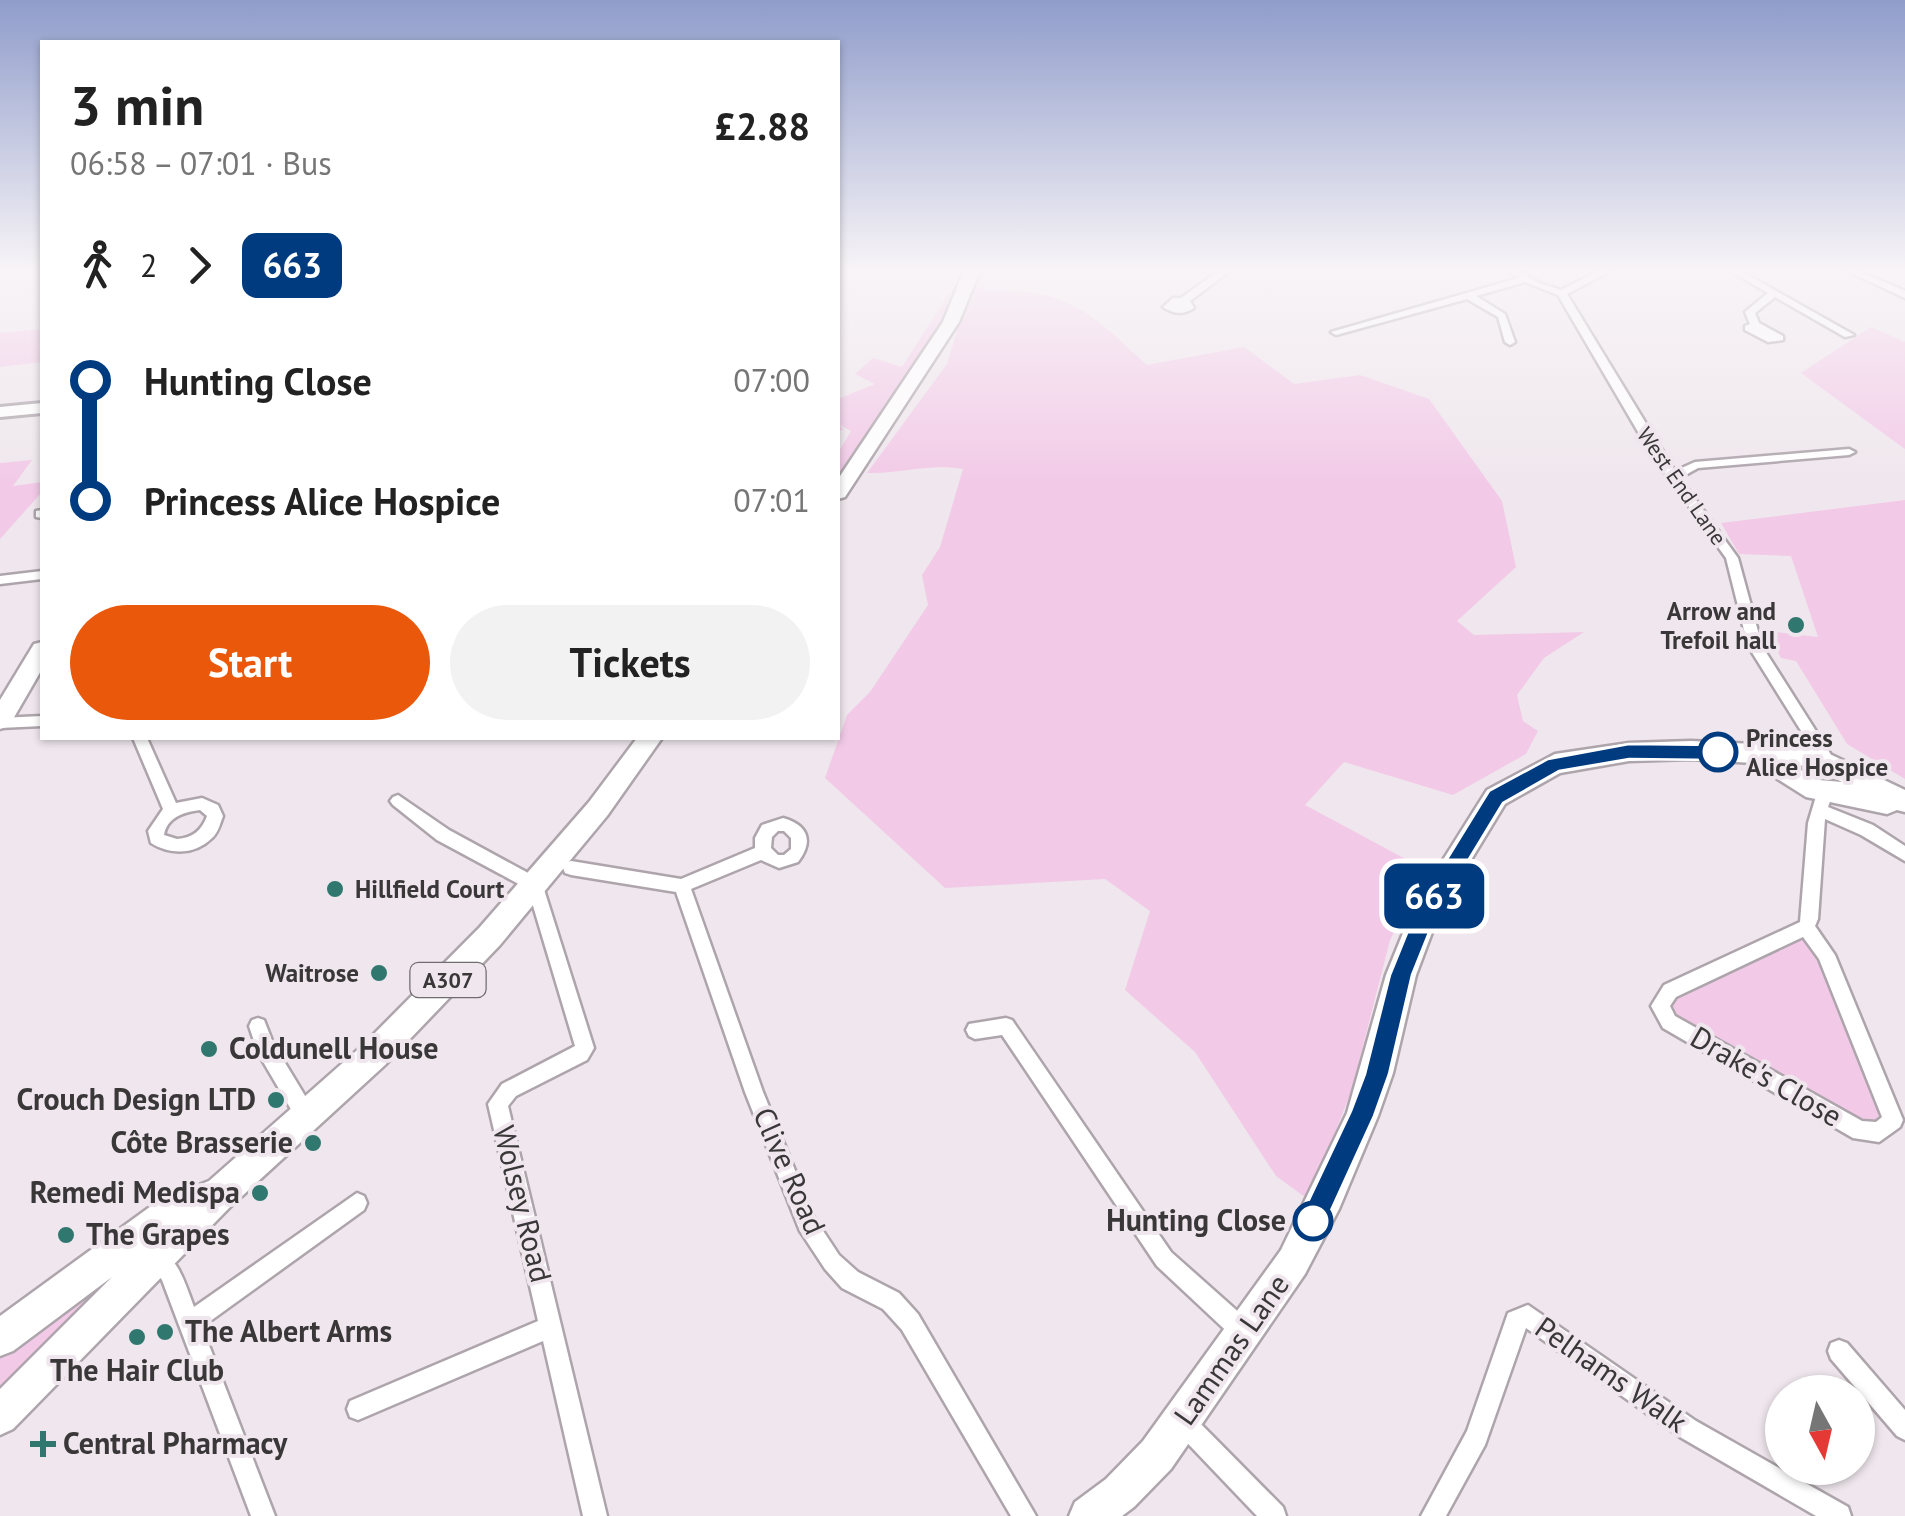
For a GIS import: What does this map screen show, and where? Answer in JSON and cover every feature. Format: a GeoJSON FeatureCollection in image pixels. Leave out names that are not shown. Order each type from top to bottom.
{"type":"FeatureCollection","features":[{"type":"Feature","properties":{"kind":"main road"},"geometry":{"type":"LineString","coordinates":[[840,490],[938,341]]}},
{"type":"Feature","properties":{"kind":"main road"},"geometry":{"type":"LineString","coordinates":[[0,721],[40,653]]}},
{"type":"Feature","properties":{"kind":"main road","name":"A307"},"geometry":{"type":"LineString","coordinates":[[0,1416],[218,1196],[374,1055],[531,890],[649,740]]}},
{"type":"Feature","properties":{"kind":"main road","name":"Lammas Lane"},"geometry":{"type":"LineString","coordinates":[[1089,1516],[1120,1493],[1182,1421],[1293,1262],[1327,1197],[1377,1074],[1401,975],[1428,906],[1496,797],[1555,764],[1616,754],[1691,750],[1748,756],[1818,772],[1905,802]]}},
{"type":"Feature","properties":{"kind":"main road","name":"Lammas Lane"},"geometry":{"type":"LineString","coordinates":[[1818,772],[1905,813]]}},
{"type":"Feature","properties":{"kind":"main road","name":"A307"},"geometry":{"type":"LineString","coordinates":[[0,1338],[170,1213],[200,1199],[218,1196]]}},
{"type":"Feature","properties":{"kind":"street","name":"West End Lane"},"geometry":{"type":"LineString","coordinates":[[1590,341],[1657,454],[1732,558],[1755,646],[1818,772]]}},
{"type":"Feature","properties":{"kind":"street"},"geometry":{"type":"LineString","coordinates":[[0,412],[40,408]]}},
{"type":"Feature","properties":{"kind":"street"},"geometry":{"type":"LineString","coordinates":[[1657,454],[1694,465],[1849,452]]}},
{"type":"Feature","properties":{"kind":"street"},"geometry":{"type":"LineString","coordinates":[[1673,477],[1694,465]]}},
{"type":"Feature","properties":{"kind":"street"},"geometry":{"type":"LineString","coordinates":[[0,580],[40,575]]}},
{"type":"Feature","properties":{"kind":"street"},"geometry":{"type":"LineString","coordinates":[[0,721],[40,720]]}},
{"type":"Feature","properties":{"kind":"street"},"geometry":{"type":"LineString","coordinates":[[141,740],[172,811]]}},
{"type":"Feature","properties":{"kind":"street"},"geometry":{"type":"LineString","coordinates":[[1818,772],[1867,830],[1905,854]]}},
{"type":"Feature","properties":{"kind":"street"},"geometry":{"type":"LineString","coordinates":[[1806,927],[1810,919],[1818,772]]}},
{"type":"Feature","properties":{"kind":"street"},"geometry":{"type":"LineString","coordinates":[[398,801],[443,835],[531,890]]}},
{"type":"Feature","properties":{"kind":"street"},"geometry":{"type":"LineString","coordinates":[[571,868],[682,886],[762,852]]}},
{"type":"Feature","properties":{"kind":"street","name":"Clive Road"},"geometry":{"type":"LineString","coordinates":[[682,886],[754,1092],[807,1224],[832,1262],[850,1280],[891,1301],[910,1322],[1024,1516]]}},
{"type":"Feature","properties":{"kind":"street","name":"Wolsey Road"},"geometry":{"type":"LineString","coordinates":[[531,890],[585,1048],[509,1090],[498,1104],[595,1516]]}},
{"type":"Feature","properties":{"kind":"street","name":"Drake's Close"},"geometry":{"type":"LineString","coordinates":[[1806,927],[1826,955],[1893,1120],[1879,1132],[1860,1131],[1661,1014],[1660,1006],[1670,990],[1806,927]]}},
{"type":"Feature","properties":{"kind":"street"},"geometry":{"type":"LineString","coordinates":[[258,1026],[265,1047],[306,1116]]}},
{"type":"Feature","properties":{"kind":"street"},"geometry":{"type":"LineString","coordinates":[[975,1030],[1006,1026],[1164,1259],[1244,1333]]}},
{"type":"Feature","properties":{"kind":"street"},"geometry":{"type":"LineString","coordinates":[[190,1323],[358,1203]]}},
{"type":"Feature","properties":{"kind":"street"},"geometry":{"type":"LineString","coordinates":[[156,1257],[170,1274],[263,1516]]}},
{"type":"Feature","properties":{"kind":"street","name":"Pelhams Walk"},"geometry":{"type":"LineString","coordinates":[[1433,1516],[1477,1437],[1516,1321],[1528,1316],[1688,1429],[1838,1516]]}},
{"type":"Feature","properties":{"kind":"street"},"geometry":{"type":"LineString","coordinates":[[358,1409],[551,1327]]}},
{"type":"Feature","properties":{"kind":"street"},"geometry":{"type":"LineString","coordinates":[[1838,1350],[1905,1428]]}},
{"type":"Feature","properties":{"kind":"street"},"geometry":{"type":"LineString","coordinates":[[1182,1421],[1274,1516]]}},
{"type":"Feature","properties":{"kind":"shaded area"},"geometry":{"type":"Polygon","coordinates":[[[0,341],[40,341],[40,362],[0,367],[0,341]]]}},
{"type":"Feature","properties":{"kind":"shaded area"},"geometry":{"type":"Polygon","coordinates":[[[919,341],[930,341],[840,473],[840,450],[851,431],[840,425],[840,398],[875,384],[855,374],[873,358],[902,367],[919,341]]]}},
{"type":"Feature","properties":{"kind":"shaded area"},"geometry":{"type":"Polygon","coordinates":[[[954,341],[1121,341],[1147,365],[1244,347],[1294,384],[1360,375],[1429,399],[1502,501],[1516,567],[1457,621],[1474,635],[1584,632],[1544,658],[1517,695],[1523,721],[1538,731],[1526,754],[1453,795],[1344,762],[1305,805],[1426,870],[1390,940],[1352,1089],[1309,1200],[1276,1176],[1195,1052],[1125,990],[1150,911],[1105,879],[945,888],[825,778],[847,715],[870,692],[928,605],[922,575],[940,547],[963,469],[867,473],[947,364],[954,341]]]}},
{"type":"Feature","properties":{"kind":"shaded area"},"geometry":{"type":"Polygon","coordinates":[[[1850,341],[1905,342],[1905,449],[1801,373],[1850,341]]]}},
{"type":"Feature","properties":{"kind":"shaded area"},"geometry":{"type":"Polygon","coordinates":[[[32,460],[13,486],[40,482],[40,494],[0,539],[0,463],[32,460]]]}},
{"type":"Feature","properties":{"kind":"shaded area"},"geometry":{"type":"Polygon","coordinates":[[[1905,500],[1905,779],[1847,744],[1796,661],[1781,658],[1767,631],[1818,637],[1791,556],[1739,554],[1721,523],[1905,500]]]}},
{"type":"Feature","properties":{"kind":"shaded area"},"geometry":{"type":"Polygon","coordinates":[[[1804,935],[1812,942],[1880,1104],[1873,1123],[1855,1121],[1670,1014],[1678,995],[1804,935]]]}},
{"type":"Feature","properties":{"kind":"shaded area"},"geometry":{"type":"Polygon","coordinates":[[[177,1220],[0,1397],[0,1348],[177,1220]]]}},
{"type":"Feature","properties":{"kind":"bus line","name":"663"},"geometry":{"type":"LineString","coordinates":[[1313,1221],[1362,1116],[1377,1074],[1401,975],[1428,906],[1496,797],[1555,764],[1629,752],[1718,752]]}},
{"type":"Feature","properties":{"kind":"place","name":"Arrow and Trefoil hall"},"geometry":{"type":"Point","coordinates":[1796,625]}},
{"type":"Feature","properties":{"kind":"place","name":"Princess Alice Hospice"},"geometry":{"type":"Point","coordinates":[1718,752]}},
{"type":"Feature","properties":{"kind":"place","name":"Hillfield Court"},"geometry":{"type":"Point","coordinates":[335,889]}},
{"type":"Feature","properties":{"kind":"place","name":"Waitrose"},"geometry":{"type":"Point","coordinates":[379,973]}},
{"type":"Feature","properties":{"kind":"place","name":"Coldunell House"},"geometry":{"type":"Point","coordinates":[209,1049]}},
{"type":"Feature","properties":{"kind":"place","name":"Crouch Design LTD"},"geometry":{"type":"Point","coordinates":[276,1100]}},
{"type":"Feature","properties":{"kind":"place","name":"Côte Brasserie"},"geometry":{"type":"Point","coordinates":[313,1143]}},
{"type":"Feature","properties":{"kind":"place","name":"Remedi Medispa"},"geometry":{"type":"Point","coordinates":[260,1193]}},
{"type":"Feature","properties":{"kind":"place","name":"Hunting Close"},"geometry":{"type":"Point","coordinates":[1313,1221]}},
{"type":"Feature","properties":{"kind":"place","name":"The Grapes"},"geometry":{"type":"Point","coordinates":[66,1235]}},
{"type":"Feature","properties":{"kind":"place","name":"The Albert Arms"},"geometry":{"type":"Point","coordinates":[165,1332]}},
{"type":"Feature","properties":{"kind":"place","name":"The Hair Club"},"geometry":{"type":"Point","coordinates":[137,1337]}},
{"type":"Feature","properties":{"kind":"place","name":"Central Pharmacy"},"geometry":{"type":"Point","coordinates":[43,1444]}}]}
